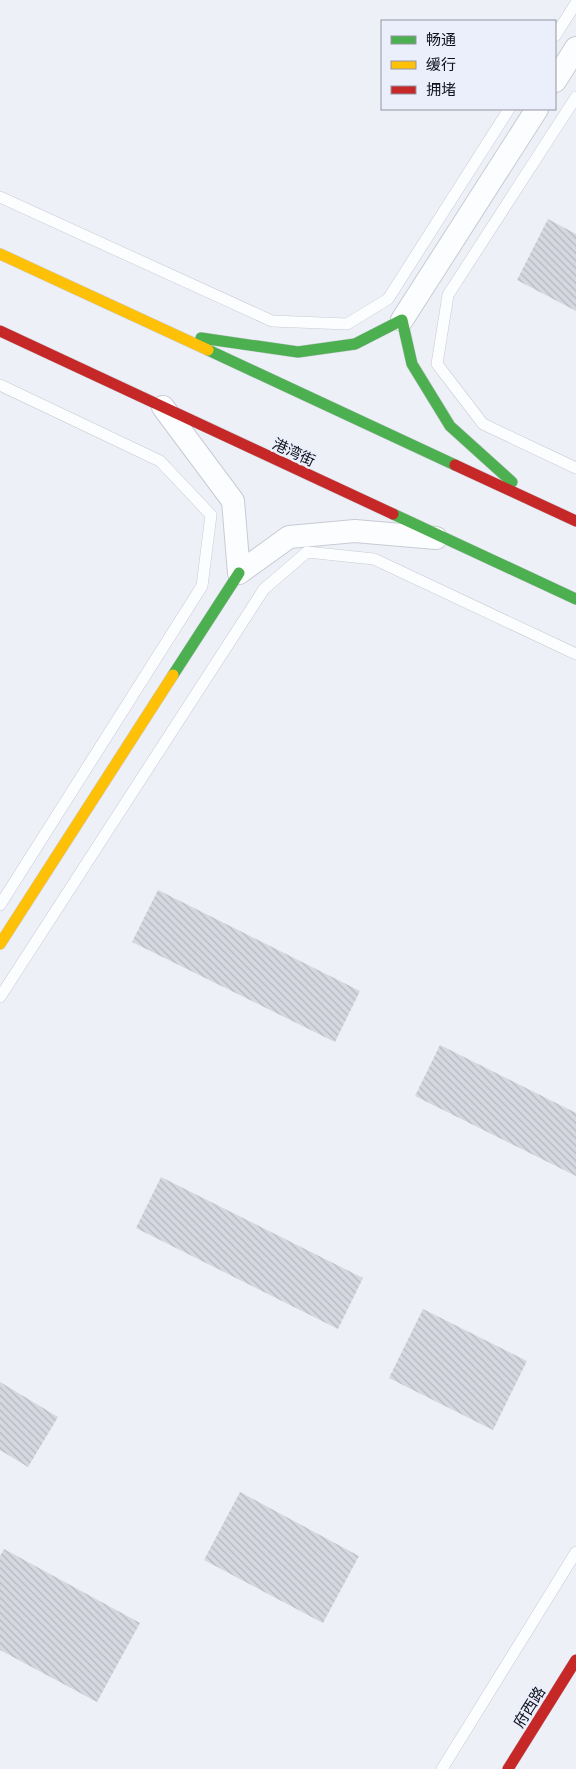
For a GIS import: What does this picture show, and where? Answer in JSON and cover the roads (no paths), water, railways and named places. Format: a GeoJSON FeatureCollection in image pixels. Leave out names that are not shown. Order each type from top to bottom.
{"type":"FeatureCollection","features":[{"type":"Feature","properties":{"kind":"street"},"geometry":{"type":"LineString","coordinates":[[556,79],[576,48]]}},
{"type":"Feature","properties":{"kind":"street"},"geometry":{"type":"LineString","coordinates":[[170,333],[298,352],[355,344],[402,320],[536,110]]}},
{"type":"Feature","properties":{"kind":"street"},"geometry":{"type":"LineString","coordinates":[[0,254],[576,521]]}},
{"type":"Feature","properties":{"kind":"street"},"geometry":{"type":"LineString","coordinates":[[402,320],[412,364],[450,426],[532,500]]}},
{"type":"Feature","properties":{"kind":"street","name":"港湾街"},"geometry":{"type":"LineString","coordinates":[[0,331],[576,600]]}},
{"type":"Feature","properties":{"kind":"street"},"geometry":{"type":"LineString","coordinates":[[162,407],[233,501],[239,573]]}},
{"type":"Feature","properties":{"kind":"street"},"geometry":{"type":"LineString","coordinates":[[0,944],[239,573],[289,537],[355,531],[447,539]]}},
{"type":"Feature","properties":{"kind":"street","name":"府西路"},"geometry":{"type":"LineString","coordinates":[[508,1769],[576,1660]]}},
{"type":"Feature","properties":{"kind":"lane"},"geometry":{"type":"LineString","coordinates":[[556,34],[576,3]]}},
{"type":"Feature","properties":{"kind":"lane"},"geometry":{"type":"LineString","coordinates":[[576,97],[448,296],[437,364],[483,424],[576,468]]}},
{"type":"Feature","properties":{"kind":"lane"},"geometry":{"type":"LineString","coordinates":[[0,197],[272,321],[347,324],[388,299],[508,110]]}},
{"type":"Feature","properties":{"kind":"lane"},"geometry":{"type":"LineString","coordinates":[[0,385],[160,461],[210,515],[202,586],[0,905]]}},
{"type":"Feature","properties":{"kind":"lane"},"geometry":{"type":"LineString","coordinates":[[0,997],[264,589],[307,552],[374,560],[576,654]]}},
{"type":"Feature","properties":{"kind":"lane"},"geometry":{"type":"LineString","coordinates":[[442,1769],[576,1552]]}}]}
